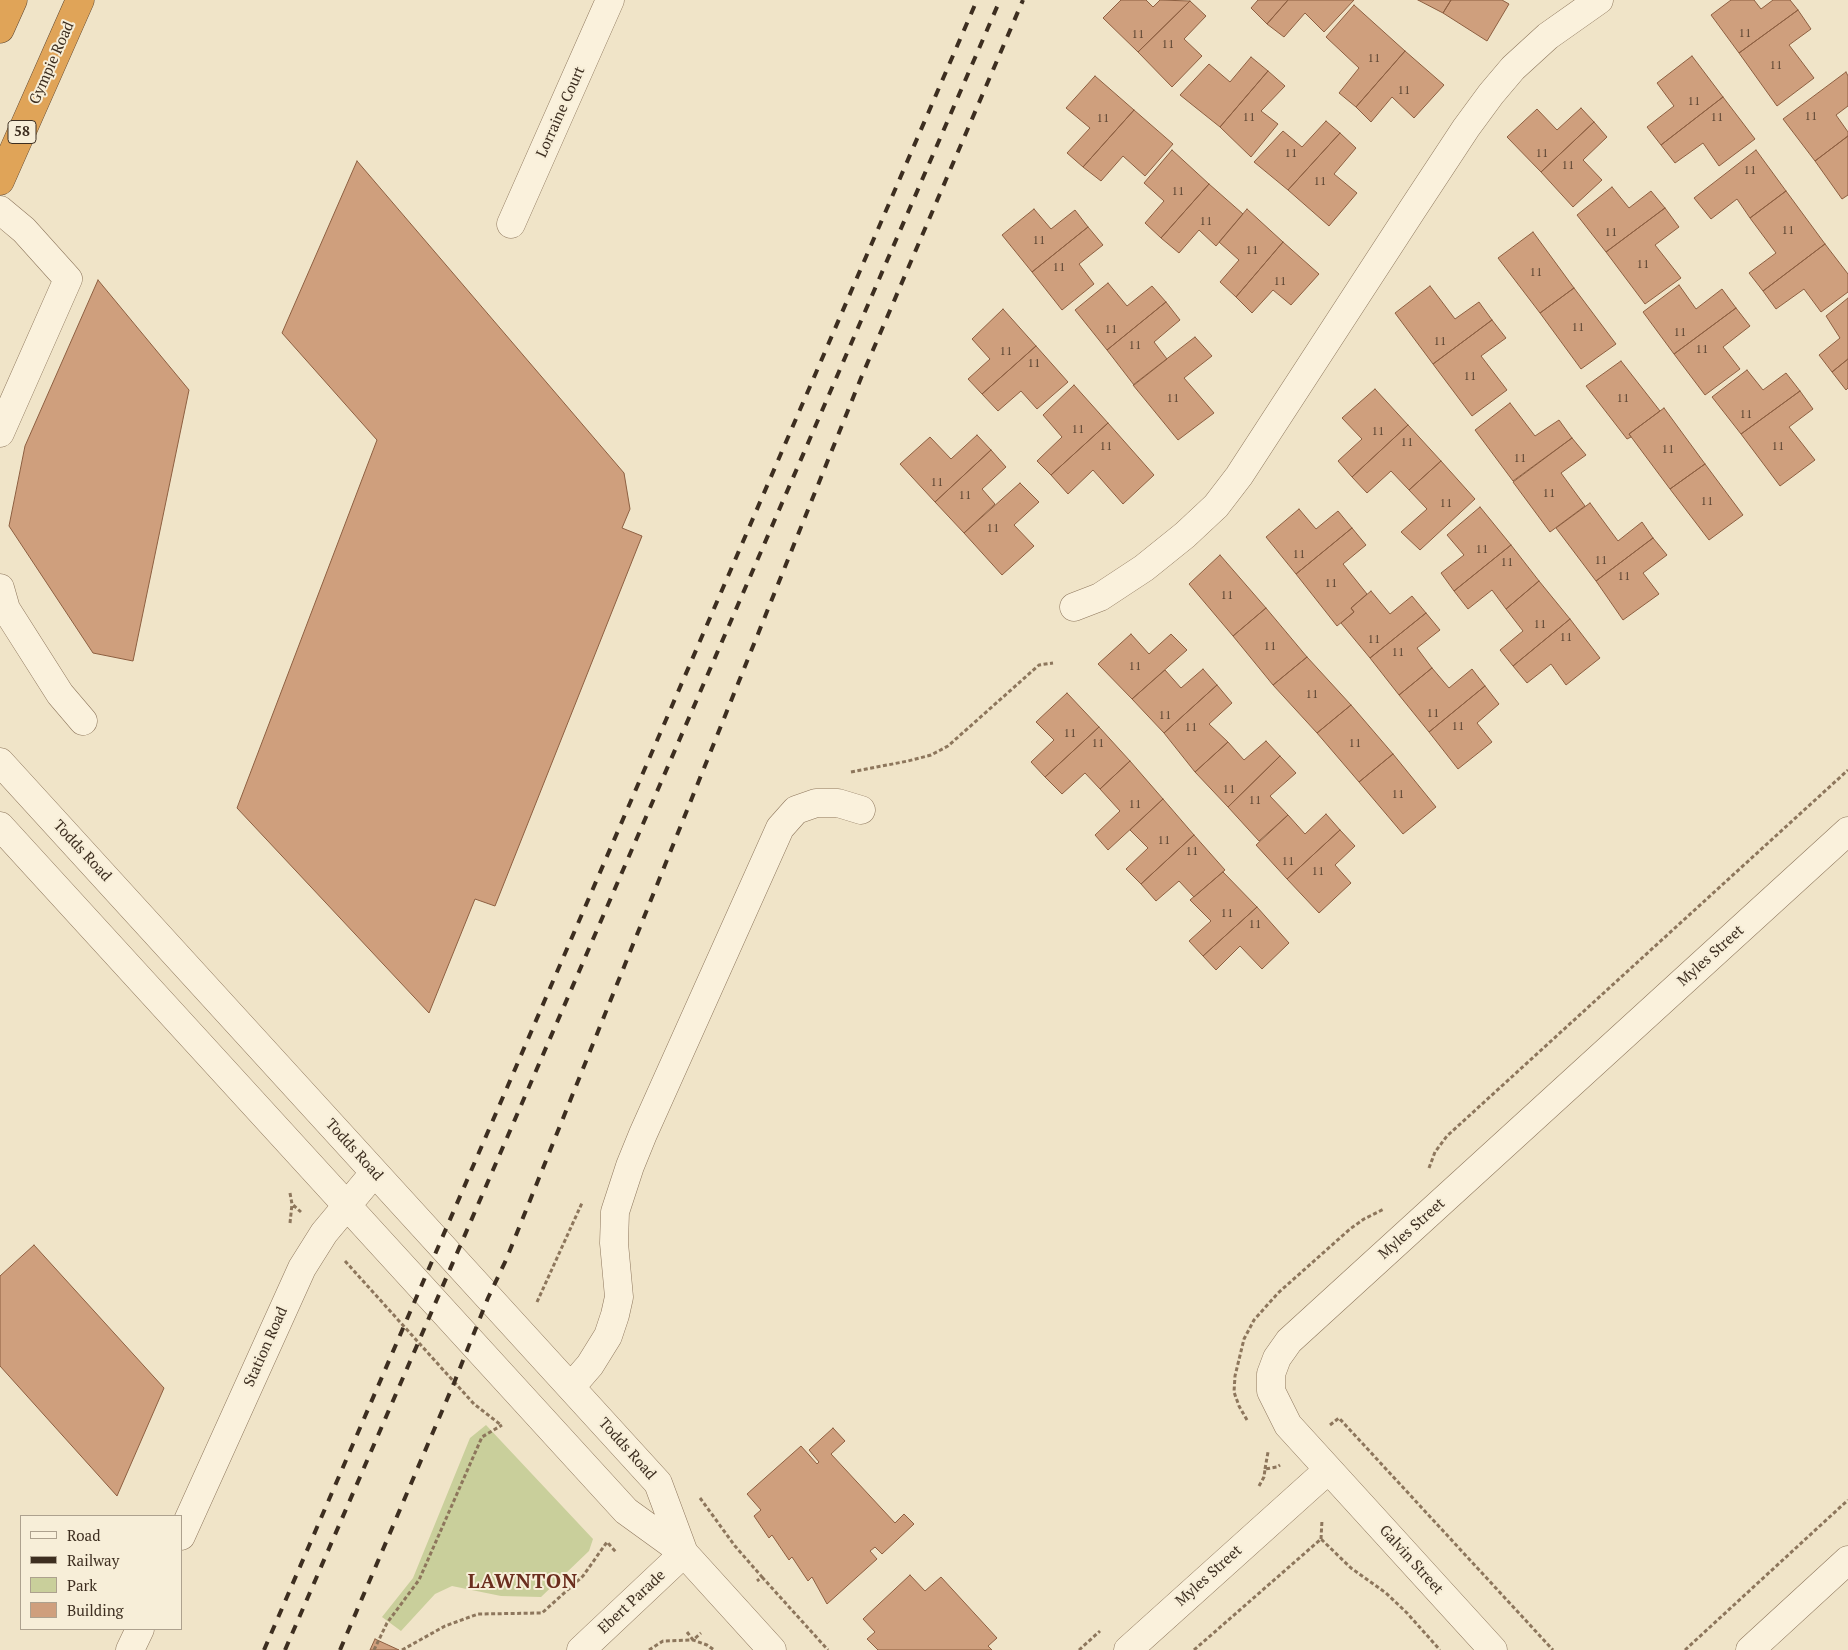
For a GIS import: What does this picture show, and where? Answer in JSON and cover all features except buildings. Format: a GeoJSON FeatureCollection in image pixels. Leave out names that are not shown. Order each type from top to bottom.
{"type":"FeatureCollection","features":[{"type":"Feature","properties":{"kind":"highway"},"geometry":{"type":"LineString","coordinates":[[0,30],[13,0]]}},
{"type":"Feature","properties":{"kind":"highway","name":"Gympie Road"},"geometry":{"type":"LineString","coordinates":[[0,181],[80,0]]}},
{"type":"Feature","properties":{"kind":"street","name":"Lorraine Court"},"geometry":{"type":"LineString","coordinates":[[511,224],[610,0]]}},
{"type":"Feature","properties":{"kind":"street"},"geometry":{"type":"LineString","coordinates":[[1074,607],[1100,597],[1144,568],[1185,535],[1216,506],[1239,476],[1451,150],[1491,94],[1513,68],[1548,36],[1599,0]]}},
{"type":"Feature","properties":{"kind":"street"},"geometry":{"type":"LineString","coordinates":[[0,210],[24,230],[68,279],[0,433]]}},
{"type":"Feature","properties":{"kind":"street"},"geometry":{"type":"LineString","coordinates":[[0,588],[6,609],[60,694],[83,722]]}},
{"type":"Feature","properties":{"kind":"street","name":"Todds Road"},"geometry":{"type":"LineString","coordinates":[[0,762],[658,1483],[684,1553]]}},
{"type":"Feature","properties":{"kind":"street"},"geometry":{"type":"LineString","coordinates":[[571,1387],[590,1365],[608,1336],[615,1315],[619,1297],[614,1243],[615,1212],[630,1166],[780,828],[796,810],[816,803],[838,803],[861,810]]}},
{"type":"Feature","properties":{"kind":"street","name":"Todds Road"},"geometry":{"type":"LineString","coordinates":[[0,826],[626,1511],[684,1553],[772,1650]]}},
{"type":"Feature","properties":{"kind":"street","name":"Myles Street"},"geometry":{"type":"LineString","coordinates":[[1128,1650],[1328,1470],[1288,1425],[1271,1391],[1271,1374],[1277,1358],[1289,1341],[1848,831]]}},
{"type":"Feature","properties":{"kind":"street","name":"Station Road"},"geometry":{"type":"LineString","coordinates":[[182,1534],[302,1268],[324,1234],[374,1173]]}},
{"type":"Feature","properties":{"kind":"street","name":"Galvin Street"},"geometry":{"type":"LineString","coordinates":[[1328,1470],[1493,1650]]}},
{"type":"Feature","properties":{"kind":"street","name":"Ebert Parade"},"geometry":{"type":"LineString","coordinates":[[581,1650],[684,1553]]}},
{"type":"Feature","properties":{"kind":"street"},"geometry":{"type":"LineString","coordinates":[[1750,1650],[1848,1560]]}},
{"type":"Feature","properties":{"kind":"street"},"geometry":{"type":"LineString","coordinates":[[130,1650],[140,1630]]}},
{"type":"Feature","properties":{"kind":"path"},"geometry":{"type":"LineString","coordinates":[[324,1234],[350,1267],[474,1404],[501,1426]]}},
{"type":"Feature","properties":{"kind":"path"},"geometry":{"type":"LineString","coordinates":[[1255,1491],[1264,1477],[1265,1469],[1277,1467],[1339,1418],[1553,1650]]}},
{"type":"Feature","properties":{"kind":"path"},"geometry":{"type":"LineString","coordinates":[[374,1650],[387,1623],[419,1580],[482,1437],[509,1420]]}},
{"type":"Feature","properties":{"kind":"path"},"geometry":{"type":"LineString","coordinates":[[698,1495],[724,1533],[828,1650]]}},
{"type":"Feature","properties":{"kind":"path"},"geometry":{"type":"LineString","coordinates":[[1685,1650],[1848,1500]]}},
{"type":"Feature","properties":{"kind":"path"},"geometry":{"type":"LineString","coordinates":[[606,1536],[607,1542],[616,1552]]}},
{"type":"Feature","properties":{"kind":"path"},"geometry":{"type":"LineString","coordinates":[[402,1650],[445,1626],[478,1614],[542,1613],[583,1576],[607,1542],[614,1536]]}},
{"type":"Feature","properties":{"kind":"path"},"geometry":{"type":"LineString","coordinates":[[1194,1650],[1321,1539],[1351,1568],[1386,1593],[1440,1650]]}},
{"type":"Feature","properties":{"kind":"path"},"geometry":{"type":"LineString","coordinates":[[757,1582],[762,1576]]}},
{"type":"Feature","properties":{"kind":"path"},"geometry":{"type":"LineString","coordinates":[[1079,1650],[1100,1631]]}},
{"type":"Feature","properties":{"kind":"path"},"geometry":{"type":"LineString","coordinates":[[687,1632],[693,1640]]}},
{"type":"Feature","properties":{"kind":"path"},"geometry":{"type":"LineString","coordinates":[[693,1640],[701,1632]]}},
{"type":"Feature","properties":{"kind":"path"},"geometry":{"type":"LineString","coordinates":[[650,1650],[663,1641],[693,1640],[707,1645],[714,1650]]}},
{"type":"Feature","properties":{"kind":"green space"},"geometry":{"type":"Polygon","coordinates":[[[486,1425],[593,1539],[589,1551],[541,1597],[501,1596],[452,1586],[435,1594],[401,1631],[382,1617],[413,1578],[470,1438],[486,1425]]]}},
{"type":"Feature","properties":{"kind":"railway"},"geometry":{"type":"LineString","coordinates":[[264,1650],[977,0]]}},
{"type":"Feature","properties":{"kind":"railway"},"geometry":{"type":"LineString","coordinates":[[285,1650],[1000,0]]}},
{"type":"Feature","properties":{"kind":"railway"},"geometry":{"type":"LineString","coordinates":[[340,1650],[454,1383],[488,1298],[506,1260],[861,378],[1023,0]]}},
{"type":"Feature","properties":{"kind":"district","name":"LAWNTON"},"geometry":{"type":"Point","coordinates":[523,1582]}}]}
